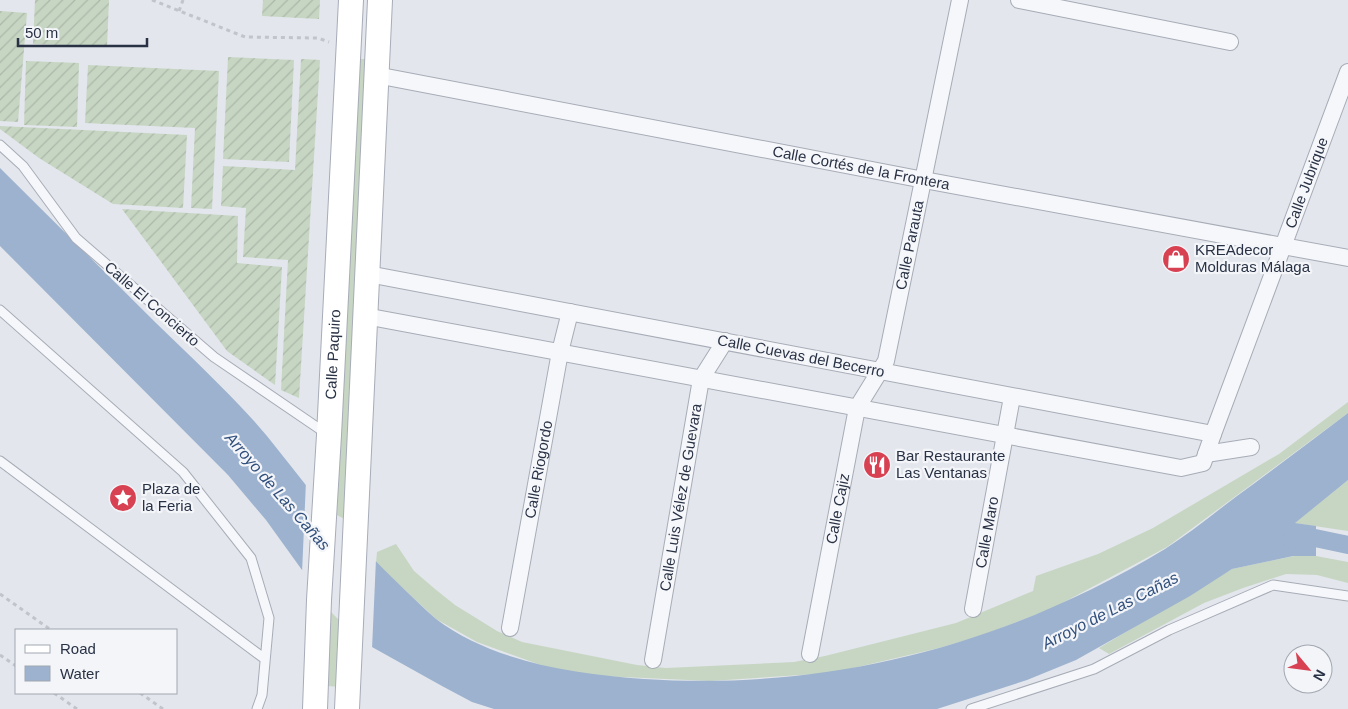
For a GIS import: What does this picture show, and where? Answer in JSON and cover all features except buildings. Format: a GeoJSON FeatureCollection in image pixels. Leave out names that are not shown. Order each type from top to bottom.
{"type":"FeatureCollection","features":[{"type":"Feature","properties":{"kind":"main road","name":"Calle Paquiro"},"geometry":{"type":"LineString","coordinates":[[315,709],[319,600],[349,51],[350,0]]}},
{"type":"Feature","properties":{"kind":"main road","name":"Calle Paquiro"},"geometry":{"type":"LineString","coordinates":[[347,709],[380,0]]}},
{"type":"Feature","properties":{"kind":"street","name":"Calle Parauta"},"geometry":{"type":"LineString","coordinates":[[880,371],[886,361],[960,0]]}},
{"type":"Feature","properties":{"kind":"street"},"geometry":{"type":"LineString","coordinates":[[1019,0],[1230,42]]}},
{"type":"Feature","properties":{"kind":"street","name":"Calle Jubrique"},"geometry":{"type":"LineString","coordinates":[[1213,434],[1348,72]]}},
{"type":"Feature","properties":{"kind":"street","name":"Calle Cortés de la Frontera"},"geometry":{"type":"LineString","coordinates":[[376,75],[924,180],[1348,258]]}},
{"type":"Feature","properties":{"kind":"street","name":"Calle Cuevas del Becerro"},"geometry":{"type":"LineString","coordinates":[[368,274],[1213,434]]}},
{"type":"Feature","properties":{"kind":"street","name":"Calle Riogordo"},"geometry":{"type":"LineString","coordinates":[[510,628],[560,352],[570,312]]}},
{"type":"Feature","properties":{"kind":"street"},"geometry":{"type":"LineString","coordinates":[[366,316],[1181,468],[1203,463],[1213,434]]}},
{"type":"Feature","properties":{"kind":"street","name":"Calle Luis Vélez de Guevara"},"geometry":{"type":"LineString","coordinates":[[653,660],[701,379],[725,341]]}},
{"type":"Feature","properties":{"kind":"street","name":"Calle Cajiz"},"geometry":{"type":"LineString","coordinates":[[810,654],[857,408],[880,371]]}},
{"type":"Feature","properties":{"kind":"street","name":"Calle Maro"},"geometry":{"type":"LineString","coordinates":[[973,610],[1012,397]]}},
{"type":"Feature","properties":{"kind":"street"},"geometry":{"type":"LineString","coordinates":[[1206,454],[1251,447]]}},
{"type":"Feature","properties":{"kind":"lane","name":"Calle El Concierto"},"geometry":{"type":"LineString","coordinates":[[0,145],[23,166],[76,238],[214,357],[329,435]]}},
{"type":"Feature","properties":{"kind":"lane"},"geometry":{"type":"LineString","coordinates":[[0,310],[183,472],[251,558],[268,618],[262,695],[257,709]]}},
{"type":"Feature","properties":{"kind":"lane"},"geometry":{"type":"LineString","coordinates":[[0,461],[265,659]]}},
{"type":"Feature","properties":{"kind":"lane"},"geometry":{"type":"LineString","coordinates":[[971,709],[1094,669],[1169,630],[1273,585],[1348,596]]}},
{"type":"Feature","properties":{"kind":"path"},"geometry":{"type":"LineString","coordinates":[[152,0],[245,37],[318,38],[349,51]]}},
{"type":"Feature","properties":{"kind":"path"},"geometry":{"type":"LineString","coordinates":[[179,11],[183,0]]}},
{"type":"Feature","properties":{"kind":"path"},"geometry":{"type":"LineString","coordinates":[[0,594],[50,629]]}},
{"type":"Feature","properties":{"kind":"path"},"geometry":{"type":"LineString","coordinates":[[0,655],[15,665]]}},
{"type":"Feature","properties":{"kind":"path"},"geometry":{"type":"LineString","coordinates":[[55,694],[77,709]]}},
{"type":"Feature","properties":{"kind":"path"},"geometry":{"type":"LineString","coordinates":[[141,694],[163,709]]}},
{"type":"Feature","properties":{"kind":"green space"},"geometry":{"type":"Polygon","coordinates":[[[35,0],[109,0],[107,47],[33,44],[35,0]]]}},
{"type":"Feature","properties":{"kind":"green space"},"geometry":{"type":"Polygon","coordinates":[[[263,0],[320,0],[319,19],[262,16],[263,0]]]}},
{"type":"Feature","properties":{"kind":"green space"},"geometry":{"type":"Polygon","coordinates":[[[0,11],[27,13],[18,122],[0,121],[0,11]]]}},
{"type":"Feature","properties":{"kind":"green space"},"geometry":{"type":"Polygon","coordinates":[[[228,57],[294,60],[289,162],[223,159],[228,57]]]}},
{"type":"Feature","properties":{"kind":"green space"},"geometry":{"type":"Polygon","coordinates":[[[301,59],[320,60],[299,398],[281,390],[288,260],[243,257],[246,208],[221,206],[223,166],[295,170],[301,59]]]}},
{"type":"Feature","properties":{"kind":"green space"},"geometry":{"type":"Polygon","coordinates":[[[357,59],[369,59],[346,520],[337,515],[357,59]]]}},
{"type":"Feature","properties":{"kind":"green space"},"geometry":{"type":"Polygon","coordinates":[[[26,61],[79,63],[77,127],[24,125],[26,61]]]}},
{"type":"Feature","properties":{"kind":"green space"},"geometry":{"type":"Polygon","coordinates":[[[88,65],[219,71],[212,209],[191,208],[195,128],[85,123],[88,65]]]}},
{"type":"Feature","properties":{"kind":"green space"},"geometry":{"type":"Polygon","coordinates":[[[0,126],[187,135],[183,208],[113,204],[39,158],[0,129],[0,126]]]}},
{"type":"Feature","properties":{"kind":"green space"},"geometry":{"type":"Polygon","coordinates":[[[122,209],[238,216],[237,263],[282,267],[275,385],[227,351],[122,209]]]}},
{"type":"Feature","properties":{"kind":"green space"},"geometry":{"type":"Polygon","coordinates":[[[1348,402],[1348,413],[1167,547],[1053,608],[980,636],[939,648],[832,673],[710,681],[600,676],[549,668],[477,642],[436,619],[376,563],[377,552],[396,544],[414,571],[455,605],[497,631],[522,642],[637,665],[666,668],[794,662],[956,623],[1033,591],[1036,576],[1098,554],[1153,528],[1279,454],[1348,402]]]}},
{"type":"Feature","properties":{"kind":"green space"},"geometry":{"type":"Polygon","coordinates":[[[1348,480],[1348,531],[1294,523],[1348,480]]]}},
{"type":"Feature","properties":{"kind":"green space"},"geometry":{"type":"Polygon","coordinates":[[[1294,556],[1316,556],[1348,562],[1348,583],[1317,575],[1286,574],[1204,603],[1109,654],[1099,648],[1232,569],[1294,556]]]}},
{"type":"Feature","properties":{"kind":"green space"},"geometry":{"type":"Polygon","coordinates":[[[331,612],[343,624],[340,687],[328,686],[331,612]]]}},
{"type":"Feature","properties":{"kind":"water","name":"Arroyo de Las Cañas"},"geometry":{"type":"Polygon","coordinates":[[[0,168],[206,371],[261,429],[305,484],[342,525],[428,612],[458,634],[483,646],[508,656],[535,663],[590,674],[617,677],[713,681],[782,677],[849,668],[915,654],[979,635],[1043,612],[1105,583],[1165,549],[1348,413],[1348,480],[1295,523],[1316,526],[1316,556],[1293,556],[1232,569],[1190,596],[1076,660],[1027,680],[937,709],[494,709],[472,702],[372,647],[302,570],[266,520],[228,475],[0,246],[0,168]]]}},
{"type":"Feature","properties":{"kind":"pier"},"geometry":{"type":"Polygon","coordinates":[[[306,481],[376,559],[372,649],[302,573],[306,481]]]}},
{"type":"Feature","properties":{"kind":"waterway"},"geometry":{"type":"LineString","coordinates":[[1291,539],[1315,538],[1348,545]]}},
{"type":"Feature","properties":{"kind":"place","name":"KREAdecor Molduras Málaga"},"geometry":{"type":"Point","coordinates":[1176,259]}},
{"type":"Feature","properties":{"kind":"place","name":"Bar Restaurante Las Ventanas"},"geometry":{"type":"Point","coordinates":[877,465]}},
{"type":"Feature","properties":{"kind":"place","name":"Plaza de la Feria"},"geometry":{"type":"Point","coordinates":[123,498]}}]}
